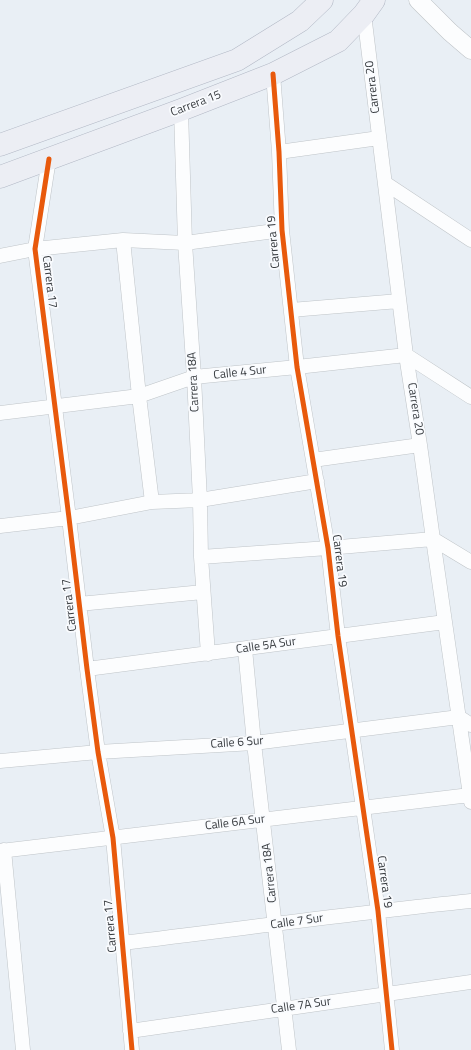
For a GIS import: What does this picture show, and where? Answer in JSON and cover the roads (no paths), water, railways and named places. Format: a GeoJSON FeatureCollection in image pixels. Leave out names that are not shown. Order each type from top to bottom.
{"type":"FeatureCollection","features":[{"type":"Feature","properties":{"kind":"main road"},"geometry":{"type":"LineString","coordinates":[[0,145],[237,60],[300,21],[322,0]]}},
{"type":"Feature","properties":{"kind":"main road","name":"Carrera 15"},"geometry":{"type":"LineString","coordinates":[[0,177],[181,110],[272,74],[338,41],[369,7]]}},
{"type":"Feature","properties":{"kind":"street"},"geometry":{"type":"LineString","coordinates":[[418,0],[450,32],[471,50]]}},
{"type":"Feature","properties":{"kind":"street","name":"Carrera 20"},"geometry":{"type":"LineString","coordinates":[[369,7],[379,138],[399,301],[470,798]]}},
{"type":"Feature","properties":{"kind":"street","name":"Carrera 19"},"geometry":{"type":"LineString","coordinates":[[272,74],[279,152],[282,230],[297,367],[328,548],[338,636],[378,911],[392,1050]]}},
{"type":"Feature","properties":{"kind":"street","name":"Carrera 18A"},"geometry":{"type":"LineString","coordinates":[[181,110],[185,243],[194,378],[200,500],[201,558],[208,654]]}},
{"type":"Feature","properties":{"kind":"street"},"geometry":{"type":"LineString","coordinates":[[279,152],[379,138]]}},
{"type":"Feature","properties":{"kind":"street","name":"Carrera 17"},"geometry":{"type":"LineString","coordinates":[[49,159],[35,249],[70,518],[87,669],[98,752],[113,838],[132,1050]]}},
{"type":"Feature","properties":{"kind":"street"},"geometry":{"type":"LineString","coordinates":[[385,183],[471,240]]}},
{"type":"Feature","properties":{"kind":"street"},"geometry":{"type":"LineString","coordinates":[[0,256],[35,249],[123,240],[185,243],[282,230]]}},
{"type":"Feature","properties":{"kind":"street"},"geometry":{"type":"LineString","coordinates":[[123,240],[139,396],[152,502]]}},
{"type":"Feature","properties":{"kind":"street"},"geometry":{"type":"LineString","coordinates":[[291,310],[399,301]]}},
{"type":"Feature","properties":{"kind":"street"},"geometry":{"type":"LineString","coordinates":[[406,355],[471,397]]}},
{"type":"Feature","properties":{"kind":"street","name":"Calle 4 Sur"},"geometry":{"type":"LineString","coordinates":[[0,413],[139,396],[194,378],[406,355]]}},
{"type":"Feature","properties":{"kind":"street"},"geometry":{"type":"LineString","coordinates":[[313,460],[420,444]]}},
{"type":"Feature","properties":{"kind":"street"},"geometry":{"type":"LineString","coordinates":[[0,526],[70,518],[152,502],[200,500],[317,481]]}},
{"type":"Feature","properties":{"kind":"street"},"geometry":{"type":"LineString","coordinates":[[201,558],[433,539],[471,562]]}},
{"type":"Feature","properties":{"kind":"street"},"geometry":{"type":"LineString","coordinates":[[79,604],[203,592]]}},
{"type":"Feature","properties":{"kind":"street","name":"Calle 5A Sur"},"geometry":{"type":"LineString","coordinates":[[87,669],[445,622]]}},
{"type":"Feature","properties":{"kind":"street","name":"Carrera 18A"},"geometry":{"type":"LineString","coordinates":[[245,649],[254,743],[264,819],[289,1050]]}},
{"type":"Feature","properties":{"kind":"street"},"geometry":{"type":"LineString","coordinates":[[459,717],[471,725]]}},
{"type":"Feature","properties":{"kind":"street","name":"Calle 6 Sur"},"geometry":{"type":"LineString","coordinates":[[0,761],[98,752],[254,743],[459,717]]}},
{"type":"Feature","properties":{"kind":"street","name":"Calle 6A Sur"},"geometry":{"type":"LineString","coordinates":[[2,851],[264,819],[470,798]]}},
{"type":"Feature","properties":{"kind":"street"},"geometry":{"type":"LineString","coordinates":[[2,851],[23,1050]]}},
{"type":"Feature","properties":{"kind":"street","name":"Calle 7 Sur"},"geometry":{"type":"LineString","coordinates":[[122,943],[471,900]]}},
{"type":"Feature","properties":{"kind":"street","name":"Calle 7A Sur"},"geometry":{"type":"LineString","coordinates":[[130,1031],[471,982]]}}]}
